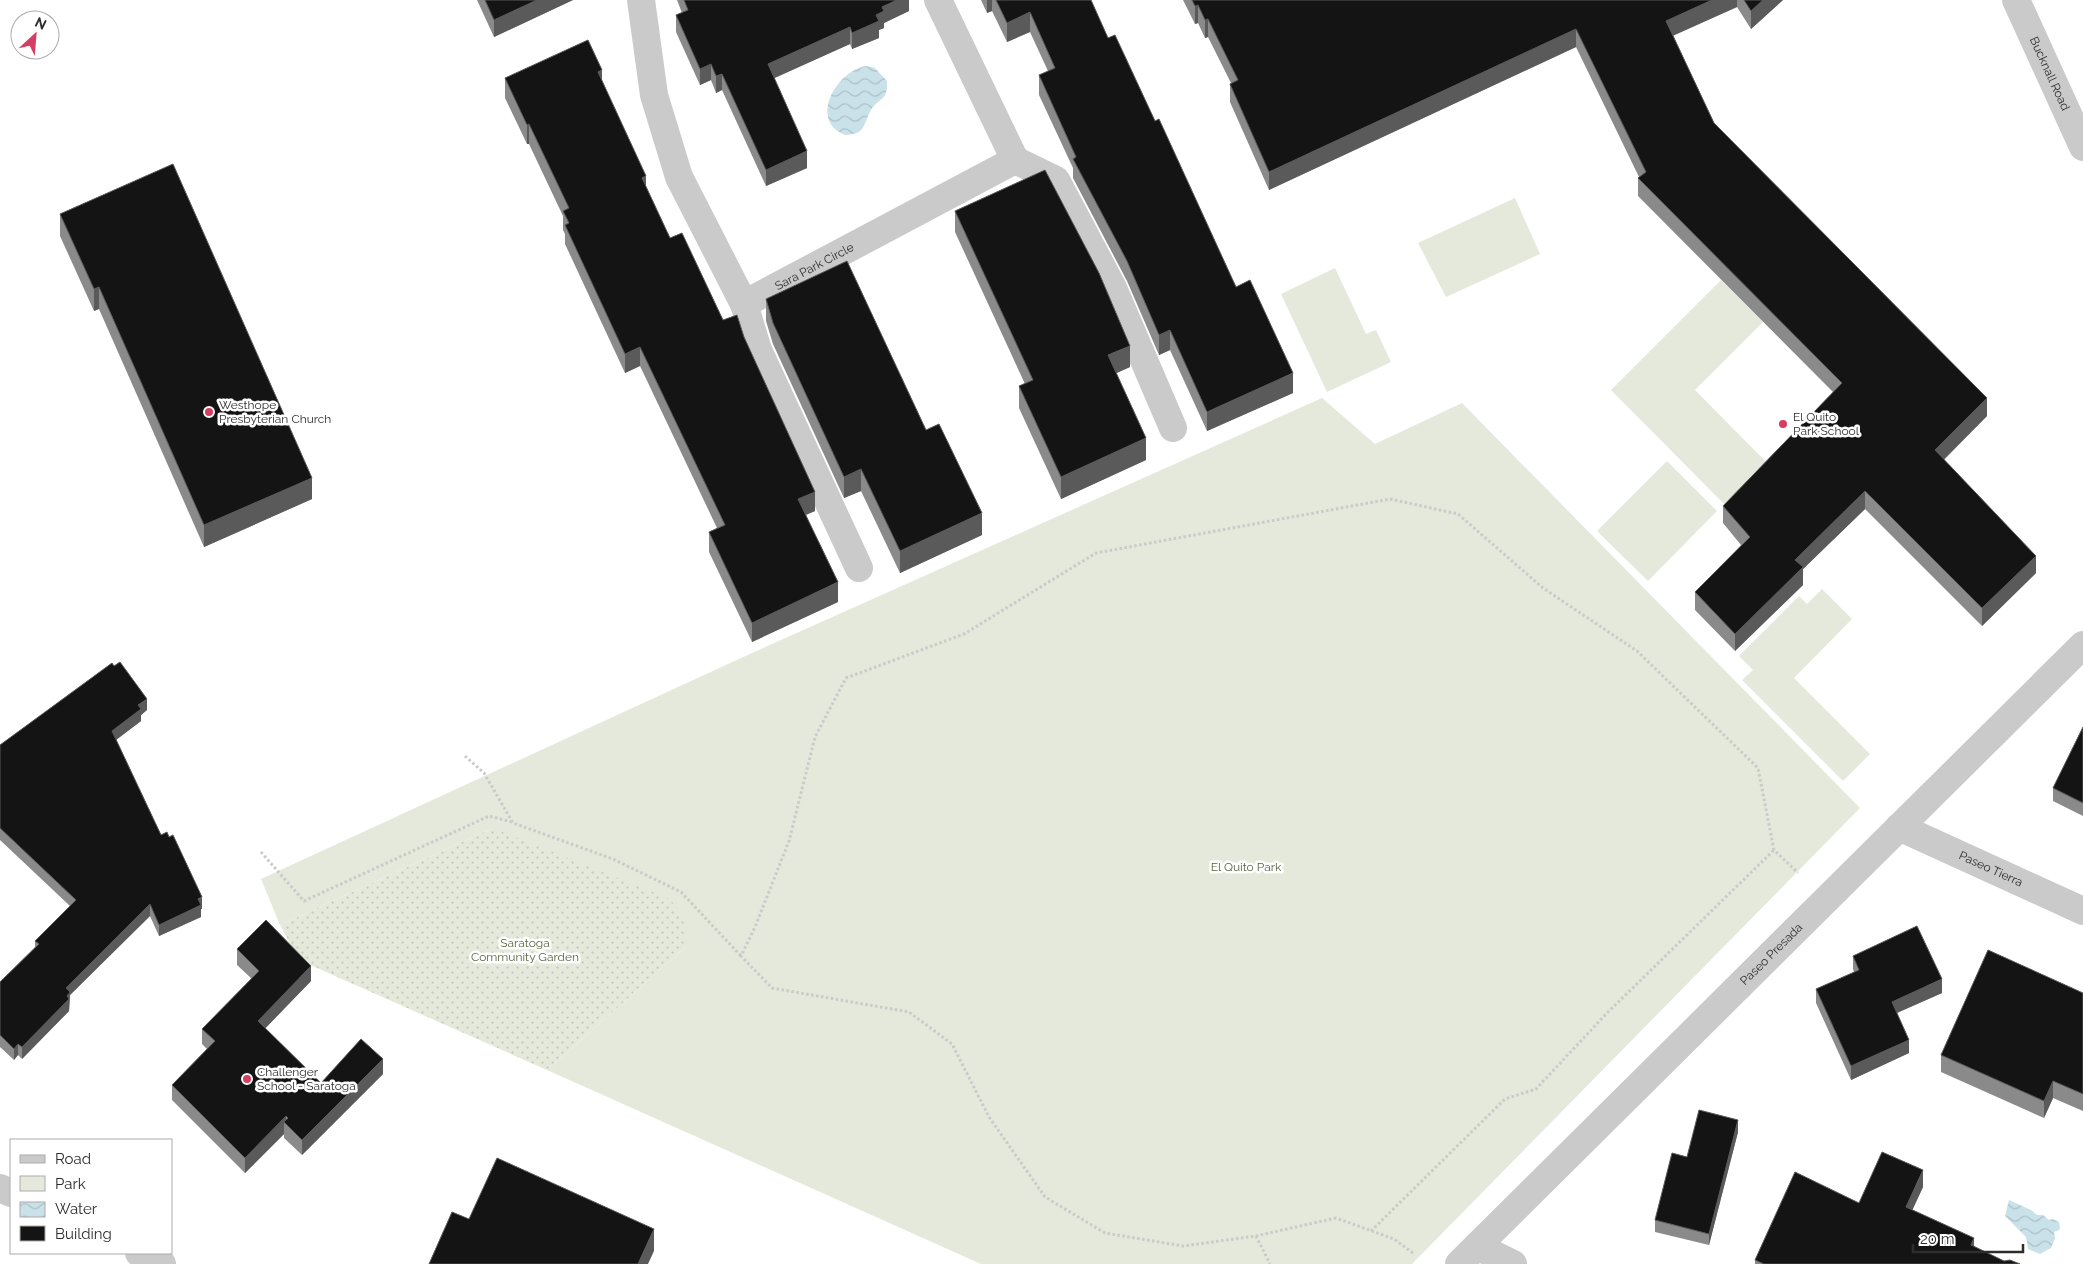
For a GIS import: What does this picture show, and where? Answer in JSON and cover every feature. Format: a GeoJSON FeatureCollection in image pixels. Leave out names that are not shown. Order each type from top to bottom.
{"type":"FeatureCollection","features":[{"type":"Feature","properties":{"kind":"street"},"geometry":{"type":"LineString","coordinates":[[641,0],[654,95],[679,178],[744,304],[758,350],[859,568]]}},
{"type":"Feature","properties":{"kind":"street"},"geometry":{"type":"LineString","coordinates":[[938,0],[1015,160],[1056,180],[1113,288],[1173,428]]}},
{"type":"Feature","properties":{"kind":"street","name":"Bucknall Road"},"geometry":{"type":"LineString","coordinates":[[2016,0],[2083,147]]}},
{"type":"Feature","properties":{"kind":"street","name":"Sara Park Circle"},"geometry":{"type":"LineString","coordinates":[[744,304],[1015,160]]}},
{"type":"Feature","properties":{"kind":"street","name":"Paseo Presada"},"geometry":{"type":"LineString","coordinates":[[1468,1255],[2083,645]]}},
{"type":"Feature","properties":{"kind":"street","name":"Paseo Tierra"},"geometry":{"type":"LineString","coordinates":[[1900,827],[2083,911]]}},
{"type":"Feature","properties":{"kind":"street"},"geometry":{"type":"LineString","coordinates":[[1468,1255],[1513,1264]]}},
{"type":"Feature","properties":{"kind":"path"},"geometry":{"type":"LineString","coordinates":[[741,956],[755,927],[789,841],[815,737],[846,678],[964,634],[1096,553],[1390,499],[1458,514],[1543,588],[1637,651],[1758,768],[1774,850],[1798,873]]}},
{"type":"Feature","properties":{"kind":"path"},"geometry":{"type":"LineString","coordinates":[[465,756],[484,772],[513,822]]}},
{"type":"Feature","properties":{"kind":"path"},"geometry":{"type":"LineString","coordinates":[[262,852],[304,901],[489,816],[513,822],[613,859],[681,892],[772,988],[909,1012],[952,1044],[989,1117],[1045,1197],[1105,1233],[1183,1246],[1256,1236],[1336,1218],[1394,1239],[1413,1254]]}},
{"type":"Feature","properties":{"kind":"path"},"geometry":{"type":"LineString","coordinates":[[1370,1231],[1505,1099],[1536,1089],[1606,1014],[1774,850]]}},
{"type":"Feature","properties":{"kind":"path"},"geometry":{"type":"LineString","coordinates":[[1256,1236],[1270,1264]]}},
{"type":"Feature","properties":{"kind":"green space"},"geometry":{"type":"Polygon","coordinates":[[[1515,198],[1540,254],[1446,297],[1418,243],[1515,198]]]}},
{"type":"Feature","properties":{"kind":"green space"},"geometry":{"type":"Polygon","coordinates":[[[1335,268],[1366,334],[1376,330],[1391,362],[1327,392],[1281,294],[1335,268]]]}},
{"type":"Feature","properties":{"kind":"green space"},"geometry":{"type":"Polygon","coordinates":[[[1721,280],[1763,322],[1695,390],[1775,471],[1733,513],[1611,390],[1721,280]]]}},
{"type":"Feature","properties":{"kind":"green space","name":"El Quito Park"},"geometry":{"type":"Polygon","coordinates":[[[1322,398],[1375,444],[1462,403],[1860,808],[1412,1264],[981,1264],[547,1070],[686,947],[493,828],[280,925],[261,879],[741,658],[1322,398]]]}},
{"type":"Feature","properties":{"kind":"green space"},"geometry":{"type":"Polygon","coordinates":[[[1667,461],[1717,511],[1648,581],[1597,531],[1667,461]]]}},
{"type":"Feature","properties":{"kind":"green space"},"geometry":{"type":"Polygon","coordinates":[[[1822,589],[1852,619],[1794,678],[1870,754],[1843,781],[1742,680],[1753,670],[1739,656],[1799,596],[1807,604],[1822,589]]]}},
{"type":"Feature","properties":{"kind":"green space","name":"Saratoga Community Garden"},"geometry":{"type":"Polygon","coordinates":[[[493,828],[670,899],[684,917],[686,947],[547,1070],[299,960],[280,925],[493,828]]]}},
{"type":"Feature","properties":{"kind":"water"},"geometry":{"type":"Polygon","coordinates":[[[867,66],[875,68],[887,81],[886,93],[871,110],[863,128],[857,133],[845,135],[834,128],[828,118],[831,96],[837,85],[846,76],[856,69],[867,66]]]}},
{"type":"Feature","properties":{"kind":"water"},"geometry":{"type":"Polygon","coordinates":[[[2009,1200],[2031,1210],[2037,1215],[2043,1215],[2049,1220],[2053,1219],[2059,1222],[2060,1228],[2054,1232],[2055,1238],[2051,1248],[2040,1254],[2028,1249],[2026,1237],[2005,1216],[2009,1200]]]}},
{"type":"Feature","properties":{"kind":"building"},"geometry":{"type":"Polygon","coordinates":[[[485,0],[537,0],[494,20],[485,0]]]}},
{"type":"Feature","properties":{"kind":"building"},"geometry":{"type":"Polygon","coordinates":[[[684,0],[897,0],[882,7],[884,11],[876,15],[879,21],[852,33],[850,27],[768,64],[807,151],[766,170],[722,74],[716,76],[711,64],[700,69],[676,15],[688,10],[684,0]]]}},
{"type":"Feature","properties":{"kind":"building"},"geometry":{"type":"Polygon","coordinates":[[[996,0],[1091,0],[1108,38],[1115,35],[1155,121],[1159,119],[1236,287],[1250,280],[1293,373],[1207,412],[1170,330],[1159,335],[1127,261],[1073,159],[1076,157],[1039,75],[1055,68],[1030,12],[1007,23],[996,0]]]}},
{"type":"Feature","properties":{"kind":"building"},"geometry":{"type":"Polygon","coordinates":[[[1192,0],[1712,0],[1666,21],[1714,123],[1987,398],[1935,450],[2036,556],[1982,608],[1865,491],[1795,560],[1803,567],[1735,634],[1695,592],[1750,537],[1723,506],[1842,383],[1638,178],[1646,172],[1576,29],[1269,172],[1230,84],[1238,80],[1208,19],[1205,20],[1198,5],[1195,6],[1192,0]]]}},
{"type":"Feature","properties":{"kind":"building"},"geometry":{"type":"Polygon","coordinates":[[[1744,0],[1763,0],[1751,11],[1744,0]]]}},
{"type":"Feature","properties":{"kind":"building"},"geometry":{"type":"Polygon","coordinates":[[[588,40],[602,70],[598,72],[646,176],[642,178],[670,238],[682,233],[723,320],[737,315],[744,337],[815,492],[798,499],[838,582],[752,623],[709,532],[725,525],[640,347],[625,354],[565,225],[569,223],[563,211],[569,208],[505,78],[588,40]]]}},
{"type":"Feature","properties":{"kind":"building","name":"Westhope Presbyterian Church"},"geometry":{"type":"Polygon","coordinates":[[[173,164],[312,478],[204,525],[99,287],[94,289],[60,214],[173,164]]]}},
{"type":"Feature","properties":{"kind":"building"},"geometry":{"type":"Polygon","coordinates":[[[1045,170],[1099,273],[1130,346],[1108,355],[1146,438],[1061,477],[1019,386],[1033,380],[955,211],[1045,170]]]}},
{"type":"Feature","properties":{"kind":"building"},"geometry":{"type":"Polygon","coordinates":[[[847,261],[926,430],[939,424],[982,513],[900,551],[861,469],[844,477],[773,323],[766,299],[847,261]]]}},
{"type":"Feature","properties":{"kind":"building"},"geometry":{"type":"Polygon","coordinates":[[[120,662],[147,699],[138,705],[141,709],[112,731],[161,835],[167,832],[169,837],[173,835],[202,897],[198,899],[201,905],[159,925],[150,904],[66,988],[70,992],[67,996],[69,999],[22,1047],[18,1044],[14,1049],[0,1035],[0,982],[39,944],[35,941],[76,900],[0,828],[0,745],[112,663],[114,666],[120,662]]]}},
{"type":"Feature","properties":{"kind":"building"},"geometry":{"type":"Polygon","coordinates":[[[2083,727],[2083,803],[2053,788],[2083,727]]]}},
{"type":"Feature","properties":{"kind":"building"},"geometry":{"type":"Polygon","coordinates":[[[266,920],[311,966],[258,1021],[321,1083],[361,1039],[383,1059],[302,1140],[284,1122],[288,1118],[286,1116],[245,1158],[172,1085],[215,1041],[202,1029],[259,971],[237,949],[266,920]]]}},
{"type":"Feature","properties":{"kind":"building"},"geometry":{"type":"Polygon","coordinates":[[[1917,926],[1942,979],[1892,1002],[1909,1040],[1851,1066],[1816,989],[1859,970],[1853,956],[1917,926]]]}},
{"type":"Feature","properties":{"kind":"building"},"geometry":{"type":"Polygon","coordinates":[[[1988,950],[2083,993],[2083,1094],[2053,1081],[2044,1101],[1941,1055],[1988,950]]]}},
{"type":"Feature","properties":{"kind":"building"},"geometry":{"type":"Polygon","coordinates":[[[1699,1110],[1738,1120],[1709,1234],[1655,1220],[1672,1153],[1687,1157],[1699,1110]]]}},
{"type":"Feature","properties":{"kind":"building"},"geometry":{"type":"Polygon","coordinates":[[[1882,1152],[1923,1170],[1906,1207],[1974,1238],[1971,1245],[2004,1261],[2010,1260],[2020,1264],[1764,1264],[1755,1260],[1795,1172],[1859,1203],[1882,1152]]]}},
{"type":"Feature","properties":{"kind":"building"},"geometry":{"type":"Polygon","coordinates":[[[497,1158],[654,1229],[638,1264],[429,1264],[452,1212],[469,1219],[497,1158]]]}},
{"type":"Feature","properties":{"kind":"place","name":"Westhope Presbyterian Church"},"geometry":{"type":"Point","coordinates":[209,412]}},
{"type":"Feature","properties":{"kind":"place","name":"El Quito Park School"},"geometry":{"type":"Point","coordinates":[1783,424]}},
{"type":"Feature","properties":{"kind":"place","name":"Challenger School - Saratoga"},"geometry":{"type":"Point","coordinates":[247,1079]}}]}
